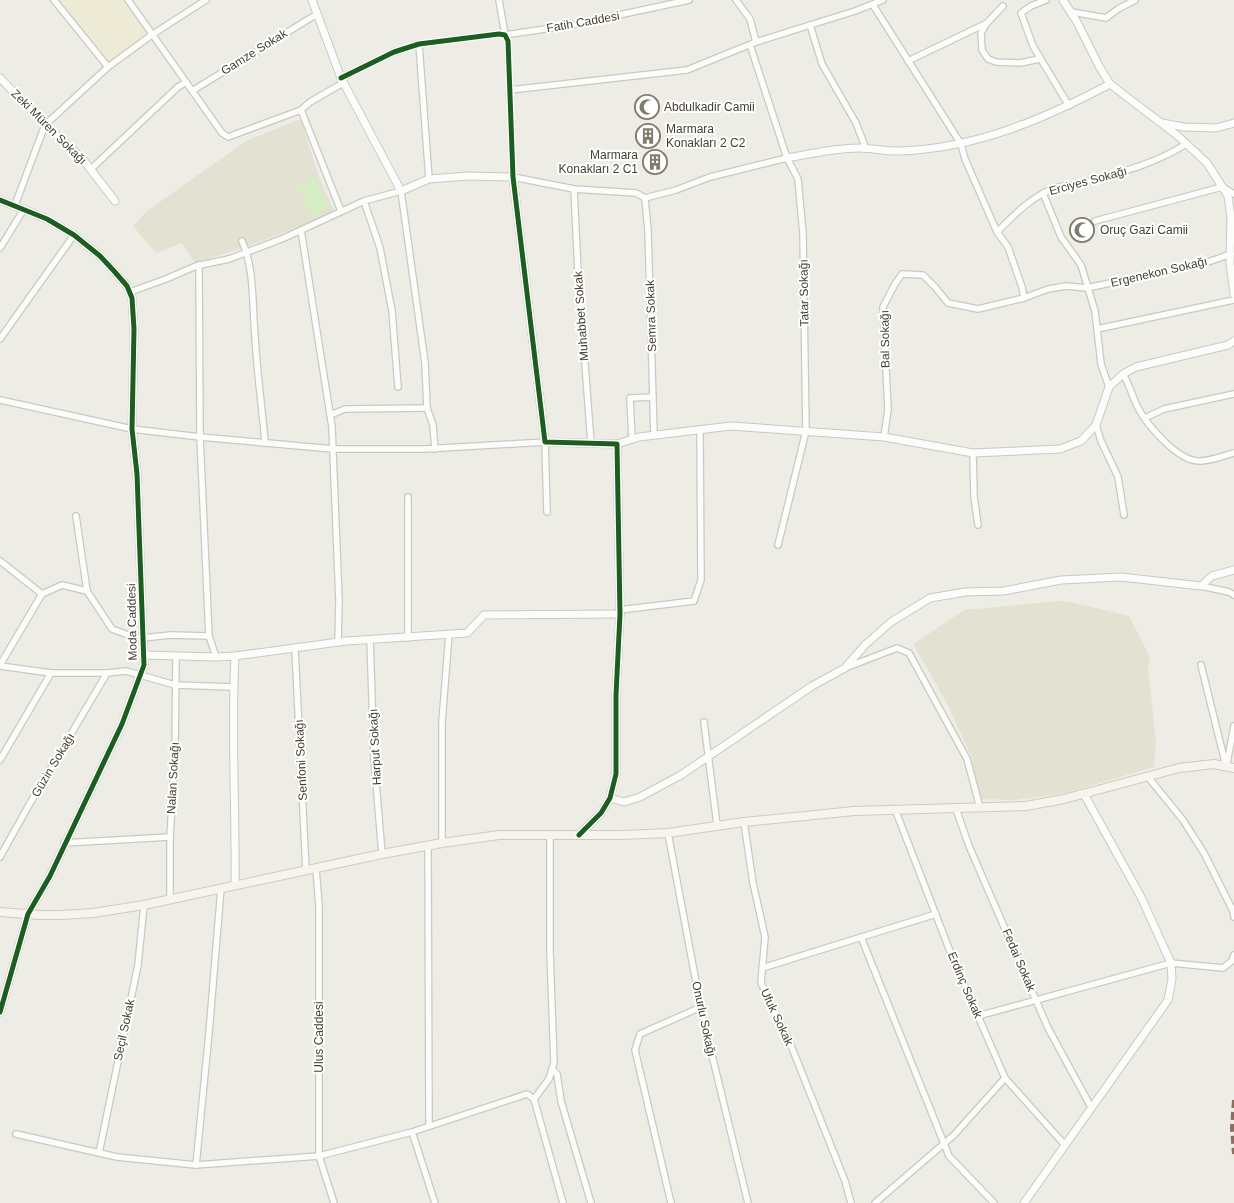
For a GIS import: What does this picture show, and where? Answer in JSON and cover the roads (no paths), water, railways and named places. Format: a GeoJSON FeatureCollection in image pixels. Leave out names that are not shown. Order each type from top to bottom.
{"type":"FeatureCollection","features":[{"type":"Feature","properties":{"kind":"main road"},"geometry":{"type":"LineString","coordinates":[[0,912],[39,915],[85,913],[144,905],[382,854],[499,835],[668,833],[744,822],[854,811],[1026,806],[1084,794],[1179,768],[1214,764],[1230,767]]}},
{"type":"Feature","properties":{"kind":"street"},"geometry":{"type":"LineString","coordinates":[[54,0],[108,67]]}},
{"type":"Feature","properties":{"kind":"street"},"geometry":{"type":"LineString","coordinates":[[128,0],[192,91]]}},
{"type":"Feature","properties":{"kind":"street"},"geometry":{"type":"LineString","coordinates":[[14,205],[45,124],[108,67],[153,34],[206,0]]}},
{"type":"Feature","properties":{"kind":"street"},"geometry":{"type":"LineString","coordinates":[[312,0],[342,81],[401,191],[425,363],[428,408],[433,425],[435,448]]}},
{"type":"Feature","properties":{"kind":"street"},"geometry":{"type":"LineString","coordinates":[[499,0],[508,40],[513,177],[545,442],[547,512]]}},
{"type":"Feature","properties":{"kind":"street","name":"Fatih Caddesi"},"geometry":{"type":"LineString","coordinates":[[192,91],[222,133],[228,137],[301,110],[342,81],[394,52],[419,44],[499,34],[506,35],[572,25],[689,0]]}},
{"type":"Feature","properties":{"kind":"street","name":"Tatar Sokağı"},"geometry":{"type":"LineString","coordinates":[[736,0],[750,19],[753,43],[787,158],[798,179],[801,199],[806,431],[778,545]]}},
{"type":"Feature","properties":{"kind":"street"},"geometry":{"type":"LineString","coordinates":[[510,90],[687,70],[753,43],[883,0]]}},
{"type":"Feature","properties":{"kind":"street"},"geometry":{"type":"LineString","coordinates":[[1046,0],[1031,6],[1021,13],[1033,46],[1069,106]]}},
{"type":"Feature","properties":{"kind":"street"},"geometry":{"type":"LineString","coordinates":[[1063,0],[1072,12],[1110,84],[1162,123],[1207,163],[1228,196],[1231,218],[1230,262],[1234,294]]}},
{"type":"Feature","properties":{"kind":"street"},"geometry":{"type":"LineString","coordinates":[[1072,12],[1106,18],[1135,0]]}},
{"type":"Feature","properties":{"kind":"street"},"geometry":{"type":"LineString","coordinates":[[872,5],[961,144],[965,159],[997,232],[1008,247],[1024,298]]}},
{"type":"Feature","properties":{"kind":"street"},"geometry":{"type":"LineString","coordinates":[[1003,6],[986,24],[981,33],[982,50],[988,59],[996,62],[1020,63],[1040,59]]}},
{"type":"Feature","properties":{"kind":"street","name":"Gamze Sokak"},"geometry":{"type":"LineString","coordinates":[[192,91],[317,14]]}},
{"type":"Feature","properties":{"kind":"street"},"geometry":{"type":"LineString","coordinates":[[908,61],[986,24]]}},
{"type":"Feature","properties":{"kind":"street"},"geometry":{"type":"LineString","coordinates":[[810,25],[822,64],[856,122],[866,149]]}},
{"type":"Feature","properties":{"kind":"street"},"geometry":{"type":"LineString","coordinates":[[419,44],[429,179]]}},
{"type":"Feature","properties":{"kind":"street","name":"Zeki Müren Sokağı"},"geometry":{"type":"LineString","coordinates":[[0,78],[45,124],[81,157],[115,201]]}},
{"type":"Feature","properties":{"kind":"street"},"geometry":{"type":"LineString","coordinates":[[91,169],[178,87],[186,82]]}},
{"type":"Feature","properties":{"kind":"street"},"geometry":{"type":"LineString","coordinates":[[0,200],[47,219],[74,235],[100,256],[130,292],[199,265],[228,259],[247,252],[364,201],[401,191],[429,179],[468,176],[513,177],[574,189],[636,193],[645,198],[676,190],[710,177],[787,158],[832,151],[866,149],[900,152],[961,144],[1019,127],[1069,106],[1110,84]]}},
{"type":"Feature","properties":{"kind":"street"},"geometry":{"type":"LineString","coordinates":[[301,110],[341,211]]}},
{"type":"Feature","properties":{"kind":"street"},"geometry":{"type":"LineString","coordinates":[[1162,123],[1184,127],[1216,128],[1234,123]]}},
{"type":"Feature","properties":{"kind":"street","name":"Erciyes Sokağı"},"geometry":{"type":"LineString","coordinates":[[997,232],[1024,206],[1043,193],[1135,168],[1169,155],[1186,144]]}},
{"type":"Feature","properties":{"kind":"street"},"geometry":{"type":"LineString","coordinates":[[1095,221],[1222,187],[1234,194]]}},
{"type":"Feature","properties":{"kind":"street","name":"Muhabbet Sokak"},"geometry":{"type":"LineString","coordinates":[[574,189],[578,272],[591,443]]}},
{"type":"Feature","properties":{"kind":"street"},"geometry":{"type":"LineString","coordinates":[[1043,193],[1061,237],[1081,265],[1095,311],[1101,364],[1109,387]]}},
{"type":"Feature","properties":{"kind":"street","name":"Semra Sokak"},"geometry":{"type":"LineString","coordinates":[[645,198],[654,435]]}},
{"type":"Feature","properties":{"kind":"street"},"geometry":{"type":"LineString","coordinates":[[364,201],[380,248],[392,311],[398,387]]}},
{"type":"Feature","properties":{"kind":"street"},"geometry":{"type":"LineString","coordinates":[[0,248],[24,209]]}},
{"type":"Feature","properties":{"kind":"street"},"geometry":{"type":"LineString","coordinates":[[301,230],[330,414],[339,600],[338,642]]}},
{"type":"Feature","properties":{"kind":"street"},"geometry":{"type":"LineString","coordinates":[[0,339],[74,235]]}},
{"type":"Feature","properties":{"kind":"street"},"geometry":{"type":"LineString","coordinates":[[242,241],[247,252],[265,442]]}},
{"type":"Feature","properties":{"kind":"street","name":"Ergenekon Sokağı"},"geometry":{"type":"LineString","coordinates":[[948,303],[978,309],[1024,298],[1048,289],[1066,286],[1087,288],[1208,262],[1231,254]]}},
{"type":"Feature","properties":{"kind":"street"},"geometry":{"type":"LineString","coordinates":[[199,265],[200,437],[209,636],[216,657]]}},
{"type":"Feature","properties":{"kind":"street","name":"Bal Sokağı"},"geometry":{"type":"LineString","coordinates":[[884,437],[888,410],[883,307],[902,274],[911,273],[922,275],[948,303]]}},
{"type":"Feature","properties":{"kind":"street","name":"Moda Caddesi"},"geometry":{"type":"LineString","coordinates":[[0,1012],[28,914],[50,876],[122,724],[144,664],[142,655],[138,474],[132,430],[134,329],[130,292]]}},
{"type":"Feature","properties":{"kind":"street"},"geometry":{"type":"LineString","coordinates":[[1097,329],[1234,300]]}},
{"type":"Feature","properties":{"kind":"street"},"geometry":{"type":"LineString","coordinates":[[0,400],[132,430],[333,449],[435,448],[545,442],[617,444],[654,435],[731,426],[884,437],[973,453],[1060,449],[1081,441],[1096,425],[1109,387],[1123,374],[1136,367],[1228,345],[1234,341]]}},
{"type":"Feature","properties":{"kind":"street"},"geometry":{"type":"LineString","coordinates":[[1123,374],[1137,406],[1145,418],[1175,451],[1185,457],[1199,461],[1234,453]]}},
{"type":"Feature","properties":{"kind":"street"},"geometry":{"type":"LineString","coordinates":[[1145,418],[1164,409],[1234,394]]}},
{"type":"Feature","properties":{"kind":"street"},"geometry":{"type":"LineString","coordinates":[[632,439],[630,398],[653,396]]}},
{"type":"Feature","properties":{"kind":"street"},"geometry":{"type":"LineString","coordinates":[[330,414],[345,409],[428,408]]}},
{"type":"Feature","properties":{"kind":"street"},"geometry":{"type":"LineString","coordinates":[[1096,425],[1101,441],[1118,477],[1124,515]]}},
{"type":"Feature","properties":{"kind":"street"},"geometry":{"type":"LineString","coordinates":[[142,655],[235,656],[338,642],[467,633],[484,614],[620,612],[694,601],[701,580],[700,429]]}},
{"type":"Feature","properties":{"kind":"street"},"geometry":{"type":"LineString","coordinates":[[579,835],[601,812],[610,798],[616,774],[616,695],[620,612],[617,444]]}},
{"type":"Feature","properties":{"kind":"street"},"geometry":{"type":"LineString","coordinates":[[973,453],[974,496],[978,525]]}},
{"type":"Feature","properties":{"kind":"street"},"geometry":{"type":"LineString","coordinates":[[408,497],[408,638]]}},
{"type":"Feature","properties":{"kind":"street"},"geometry":{"type":"LineString","coordinates":[[76,516],[87,591],[112,628],[131,636],[142,638],[172,635],[209,636]]}},
{"type":"Feature","properties":{"kind":"street"},"geometry":{"type":"LineString","coordinates":[[0,561],[42,594]]}},
{"type":"Feature","properties":{"kind":"street"},"geometry":{"type":"LineString","coordinates":[[1201,586],[1212,576],[1234,570]]}},
{"type":"Feature","properties":{"kind":"street"},"geometry":{"type":"LineString","coordinates":[[846,668],[865,645],[891,622],[930,598],[964,592],[1004,591],[1061,580],[1121,577],[1201,586],[1229,592],[1234,595]]}},
{"type":"Feature","properties":{"kind":"street"},"geometry":{"type":"LineString","coordinates":[[87,591],[62,585],[42,594],[0,665],[51,673],[126,671],[175,685],[233,687]]}},
{"type":"Feature","properties":{"kind":"street"},"geometry":{"type":"LineString","coordinates":[[442,843],[442,722],[449,634]]}},
{"type":"Feature","properties":{"kind":"street","name":"Harput Sokağı"},"geometry":{"type":"LineString","coordinates":[[370,639],[374,758],[382,854]]}},
{"type":"Feature","properties":{"kind":"street"},"geometry":{"type":"LineString","coordinates":[[610,798],[624,802],[640,797],[681,774],[812,686],[846,668],[897,648],[909,653],[967,759],[980,808]]}},
{"type":"Feature","properties":{"kind":"street","name":"Senfoni Sokağı"},"geometry":{"type":"LineString","coordinates":[[295,649],[306,870]]}},
{"type":"Feature","properties":{"kind":"street","name":"Nalan Sokağı"},"geometry":{"type":"LineString","coordinates":[[170,899],[170,837],[175,754],[176,656]]}},
{"type":"Feature","properties":{"kind":"street"},"geometry":{"type":"LineString","coordinates":[[235,656],[233,687],[236,813],[235,885]]}},
{"type":"Feature","properties":{"kind":"street"},"geometry":{"type":"LineString","coordinates":[[1201,665],[1230,767]]}},
{"type":"Feature","properties":{"kind":"street"},"geometry":{"type":"LineString","coordinates":[[0,760],[51,673]]}},
{"type":"Feature","properties":{"kind":"street","name":"Güzin Sokağı"},"geometry":{"type":"LineString","coordinates":[[0,857],[107,673]]}},
{"type":"Feature","properties":{"kind":"street"},"geometry":{"type":"LineString","coordinates":[[704,722],[716,826]]}},
{"type":"Feature","properties":{"kind":"street"},"geometry":{"type":"LineString","coordinates":[[1230,767],[1234,726]]}},
{"type":"Feature","properties":{"kind":"street"},"geometry":{"type":"LineString","coordinates":[[1148,777],[1183,820],[1233,911],[1234,917]]}},
{"type":"Feature","properties":{"kind":"street"},"geometry":{"type":"LineString","coordinates":[[1024,1203],[1064,1144],[1168,1000],[1172,979],[1171,963],[1141,897],[1084,794]]}},
{"type":"Feature","properties":{"kind":"street","name":"Fedai Sokak"},"geometry":{"type":"LineString","coordinates":[[956,808],[969,846],[1048,1028],[1091,1107]]}},
{"type":"Feature","properties":{"kind":"street","name":"Erdinç Sokak"},"geometry":{"type":"LineString","coordinates":[[895,809],[951,954],[1006,1078],[1064,1144]]}},
{"type":"Feature","properties":{"kind":"street","name":"Ufuk Sokak"},"geometry":{"type":"LineString","coordinates":[[744,822],[764,937],[762,983],[788,1038],[845,1181],[851,1203]]}},
{"type":"Feature","properties":{"kind":"street","name":"Onurlu Sokağı"},"geometry":{"type":"LineString","coordinates":[[668,833],[701,1006],[748,1203]]}},
{"type":"Feature","properties":{"kind":"street"},"geometry":{"type":"LineString","coordinates":[[534,1099],[548,1079],[554,1063],[550,952],[550,835]]}},
{"type":"Feature","properties":{"kind":"street"},"geometry":{"type":"LineString","coordinates":[[64,843],[170,837]]}},
{"type":"Feature","properties":{"kind":"street"},"geometry":{"type":"LineString","coordinates":[[428,846],[429,1126]]}},
{"type":"Feature","properties":{"kind":"street","name":"Ulus Caddesi"},"geometry":{"type":"LineString","coordinates":[[316,868],[319,906],[319,1156],[334,1203]]}},
{"type":"Feature","properties":{"kind":"street"},"geometry":{"type":"LineString","coordinates":[[196,1165],[221,888]]}},
{"type":"Feature","properties":{"kind":"street","name":"Seçil Sokak"},"geometry":{"type":"LineString","coordinates":[[99,1153],[138,965],[144,905]]}},
{"type":"Feature","properties":{"kind":"street"},"geometry":{"type":"LineString","coordinates":[[762,968],[936,914]]}},
{"type":"Feature","properties":{"kind":"street"},"geometry":{"type":"LineString","coordinates":[[861,937],[949,1156],[994,1203]]}},
{"type":"Feature","properties":{"kind":"street"},"geometry":{"type":"LineString","coordinates":[[978,1016],[1171,963],[1223,968],[1232,961],[1234,955]]}},
{"type":"Feature","properties":{"kind":"street"},"geometry":{"type":"LineString","coordinates":[[671,1203],[635,1050],[640,1034],[701,1006]]}},
{"type":"Feature","properties":{"kind":"street"},"geometry":{"type":"LineString","coordinates":[[552,1069],[557,1074],[561,1101],[591,1203]]}},
{"type":"Feature","properties":{"kind":"street"},"geometry":{"type":"LineString","coordinates":[[876,1203],[954,1135],[1006,1078]]}},
{"type":"Feature","properties":{"kind":"street"},"geometry":{"type":"LineString","coordinates":[[16,1134],[117,1157],[196,1165],[319,1156],[412,1132],[527,1094],[534,1099],[564,1203]]}},
{"type":"Feature","properties":{"kind":"street"},"geometry":{"type":"LineString","coordinates":[[412,1132],[435,1203]]}},
{"type":"Feature","properties":{"kind":"place","name":"Abdulkadir Camii"},"geometry":{"type":"Point","coordinates":[647,107]}},
{"type":"Feature","properties":{"kind":"place","name":"Marmara Konakları 2 C2"},"geometry":{"type":"Point","coordinates":[648,136]}},
{"type":"Feature","properties":{"kind":"place","name":"Marmara Konakları 2 C1"},"geometry":{"type":"Point","coordinates":[655,162]}},
{"type":"Feature","properties":{"kind":"place","name":"Oruç Gazi Camii"},"geometry":{"type":"Point","coordinates":[1082,230]}}]}
